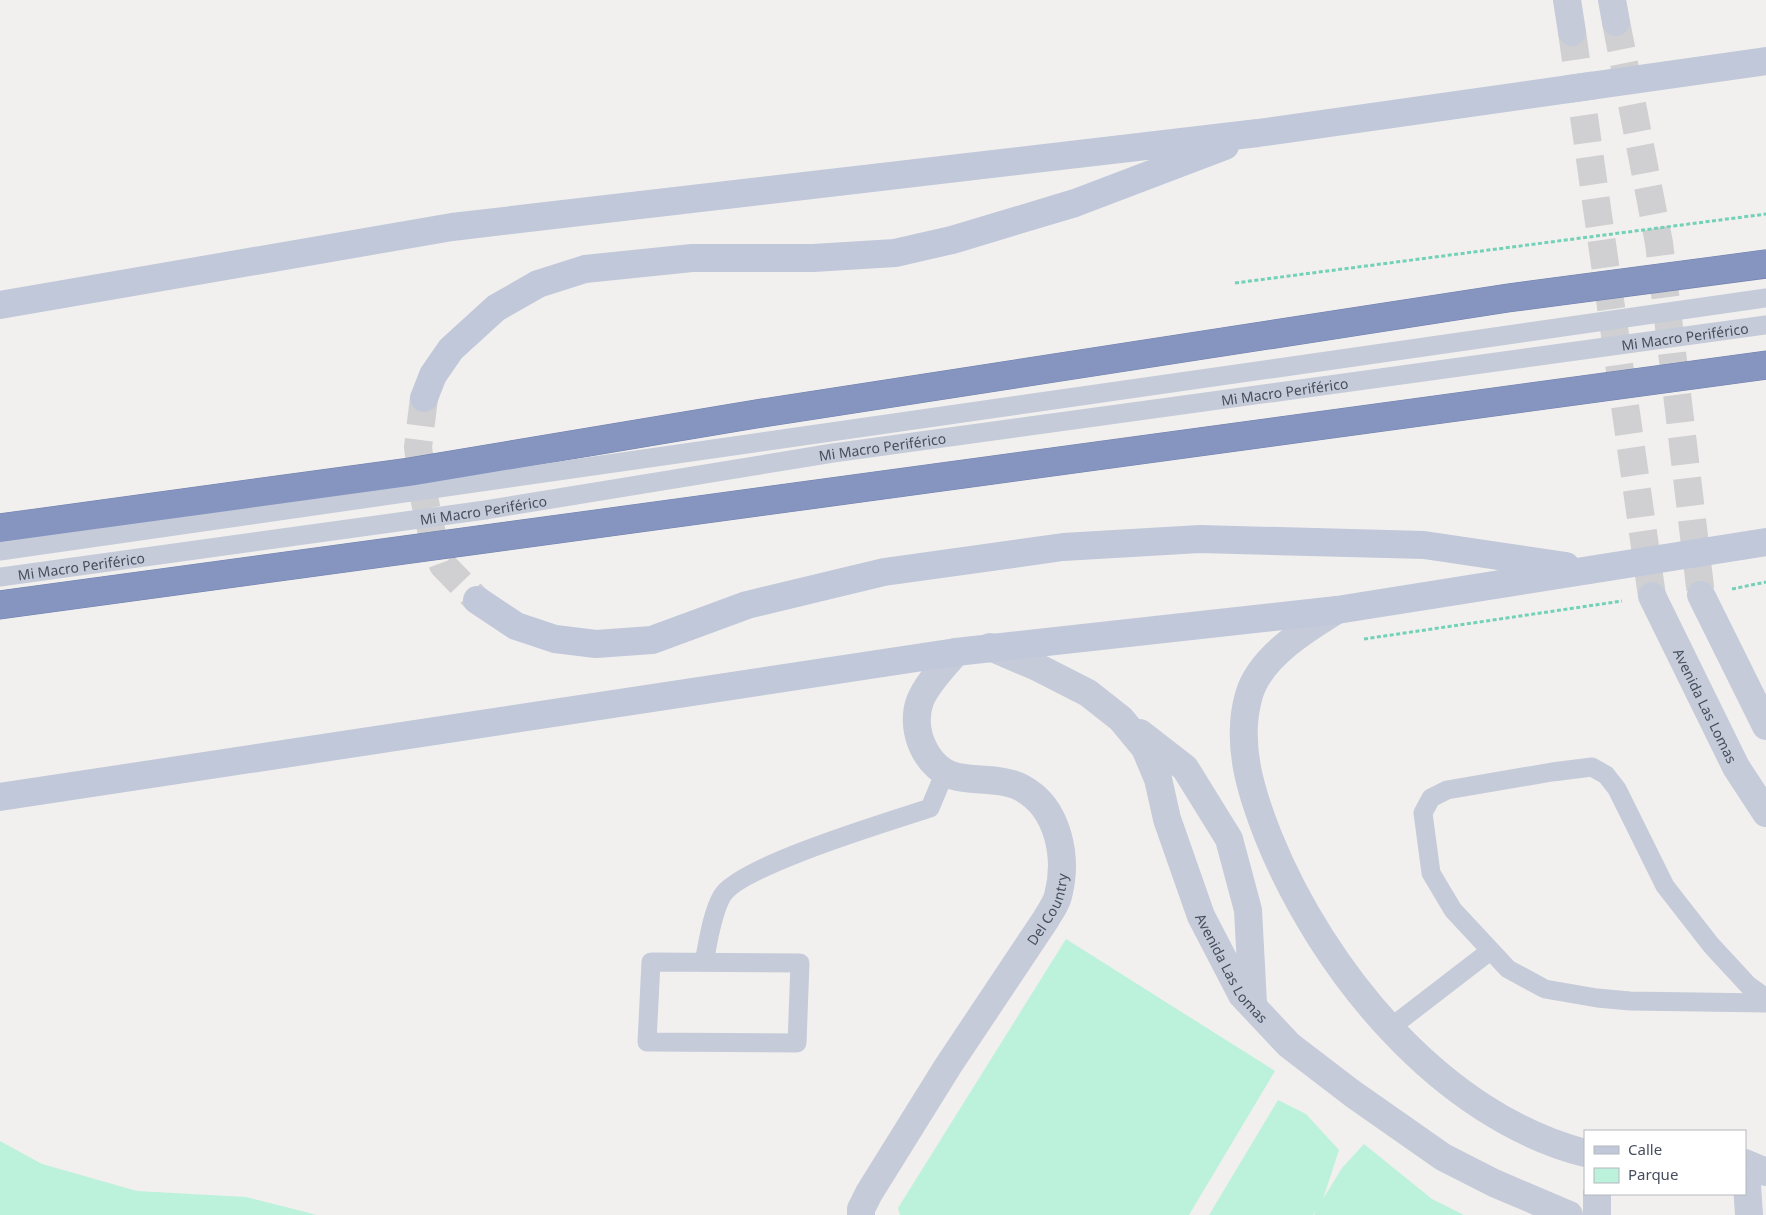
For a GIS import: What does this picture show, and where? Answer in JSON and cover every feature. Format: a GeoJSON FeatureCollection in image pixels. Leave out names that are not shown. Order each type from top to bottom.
{"type":"FeatureCollection","features":[{"type":"Feature","properties":{"kind":"highway"},"geometry":{"type":"LineString","coordinates":[[0,528],[409,472],[756,414],[1508,298],[1766,264]]}},
{"type":"Feature","properties":{"kind":"highway"},"geometry":{"type":"LineString","coordinates":[[0,605],[1766,365]]}},
{"type":"Feature","properties":{"kind":"main road"},"geometry":{"type":"LineString","coordinates":[[0,304],[452,227],[1258,133],[1766,61]]}},
{"type":"Feature","properties":{"kind":"main road"},"geometry":{"type":"LineString","coordinates":[[424,398],[433,376],[451,349],[496,308],[538,284],[584,269],[692,258],[813,258],[895,253],[952,240],[1075,203],[1258,133]]}},
{"type":"Feature","properties":{"kind":"main road"},"geometry":{"type":"LineString","coordinates":[[477,600],[516,626],[555,639],[596,644],[652,640],[748,605],[884,572],[1062,547],[1200,539],[1424,545],[1593,570]]}},
{"type":"Feature","properties":{"kind":"main road"},"geometry":{"type":"LineString","coordinates":[[0,797],[990,647],[1337,610],[1766,542]]}},
{"type":"Feature","properties":{"kind":"street"},"geometry":{"type":"LineString","coordinates":[[1567,0],[1572,32]]}},
{"type":"Feature","properties":{"kind":"street"},"geometry":{"type":"LineString","coordinates":[[1701,595],[1766,726]]}},
{"type":"Feature","properties":{"kind":"street","name":"Avenida Las Lomas"},"geometry":{"type":"LineString","coordinates":[[1652,596],[1736,767],[1766,813]]}},
{"type":"Feature","properties":{"kind":"street"},"geometry":{"type":"LineString","coordinates":[[1337,610],[1304,629],[1281,649],[1265,666],[1249,693],[1245,720],[1245,760],[1258,812],[1281,869],[1320,936],[1357,990],[1390,1028],[1448,1081],[1483,1107],[1520,1130],[1562,1147],[1584,1153]]}},
{"type":"Feature","properties":{"kind":"street","name":"Avenida Las Lomas"},"geometry":{"type":"LineString","coordinates":[[990,647],[1040,668],[1088,693],[1122,720],[1145,748],[1158,779],[1168,819],[1201,916],[1242,994],[1289,1045],[1353,1094],[1444,1157],[1494,1183],[1569,1215]]}},
{"type":"Feature","properties":{"kind":"street","name":"Del Country"},"geometry":{"type":"LineString","coordinates":[[861,1215],[861,1209],[869,1193],[948,1066],[1046,919],[1058,897],[1063,870],[1060,842],[1052,822],[1040,802],[1021,788],[956,777],[944,772],[932,764],[923,747],[918,724],[920,702],[928,686],[956,652]]}},
{"type":"Feature","properties":{"kind":"street"},"geometry":{"type":"LineString","coordinates":[[1122,720],[1185,768],[1229,839],[1248,910],[1253,1007]]}},
{"type":"Feature","properties":{"kind":"street"},"geometry":{"type":"LineString","coordinates":[[1219,823],[1258,812]]}},
{"type":"Feature","properties":{"kind":"street"},"geometry":{"type":"LineString","coordinates":[[1746,1163],[1766,1172]]}},
{"type":"Feature","properties":{"kind":"street"},"geometry":{"type":"LineString","coordinates":[[1746,1184],[1749,1215]]}},
{"type":"Feature","properties":{"kind":"street"},"geometry":{"type":"LineString","coordinates":[[1597,1195],[1597,1215]]}},
{"type":"Feature","properties":{"kind":"lane","name":"Mi Macro Periférico"},"geometry":{"type":"LineString","coordinates":[[0,551],[1766,298]]}},
{"type":"Feature","properties":{"kind":"lane","name":"Mi Macro Periférico"},"geometry":{"type":"LineString","coordinates":[[0,577],[485,510],[833,453],[1766,325]]}},
{"type":"Feature","properties":{"kind":"lane"},"geometry":{"type":"LineString","coordinates":[[1766,998],[1748,985],[1717,951],[1665,886],[1617,789],[1606,775],[1592,768],[1552,772],[1447,790],[1431,798],[1423,813],[1431,873],[1453,910],[1508,969],[1545,989],[1630,1001],[1766,1002]]}},
{"type":"Feature","properties":{"kind":"lane"},"geometry":{"type":"LineString","coordinates":[[704,962],[722,895],[743,878],[783,859],[930,808],[944,772]]}},
{"type":"Feature","properties":{"kind":"lane"},"geometry":{"type":"LineString","coordinates":[[1390,1028],[1490,951]]}},
{"type":"Feature","properties":{"kind":"lane"},"geometry":{"type":"LineString","coordinates":[[651,962],[704,962],[800,963],[797,1043],[647,1042],[651,962]]}},
{"type":"Feature","properties":{"kind":"path"},"geometry":{"type":"LineString","coordinates":[[1235,283],[1766,214]]}},
{"type":"Feature","properties":{"kind":"green space"},"geometry":{"type":"Polygon","coordinates":[[[1066,939],[1275,1071],[1189,1215],[900,1215],[898,1208],[1066,939]]]}},
{"type":"Feature","properties":{"kind":"green space"},"geometry":{"type":"Polygon","coordinates":[[[1278,1100],[1306,1114],[1339,1150],[1323,1199],[1342,1168],[1364,1144],[1432,1199],[1464,1215],[1314,1215],[1316,1210],[1313,1215],[1209,1215],[1278,1100]]]}},
{"type":"Feature","properties":{"kind":"green space"},"geometry":{"type":"Polygon","coordinates":[[[0,1141],[42,1164],[137,1191],[246,1197],[317,1215],[0,1215],[0,1141]]]}},
{"type":"Feature","properties":{"kind":"tunnel"},"geometry":{"type":"LineString","coordinates":[[1616,22],[1659,243],[1701,595]]}},
{"type":"Feature","properties":{"kind":"tunnel"},"geometry":{"type":"LineString","coordinates":[[1572,32],[1652,596]]}},
{"type":"Feature","properties":{"kind":"tunnel"},"geometry":{"type":"LineString","coordinates":[[424,398],[418,447],[425,502],[433,538],[443,565],[477,600]]}}]}
